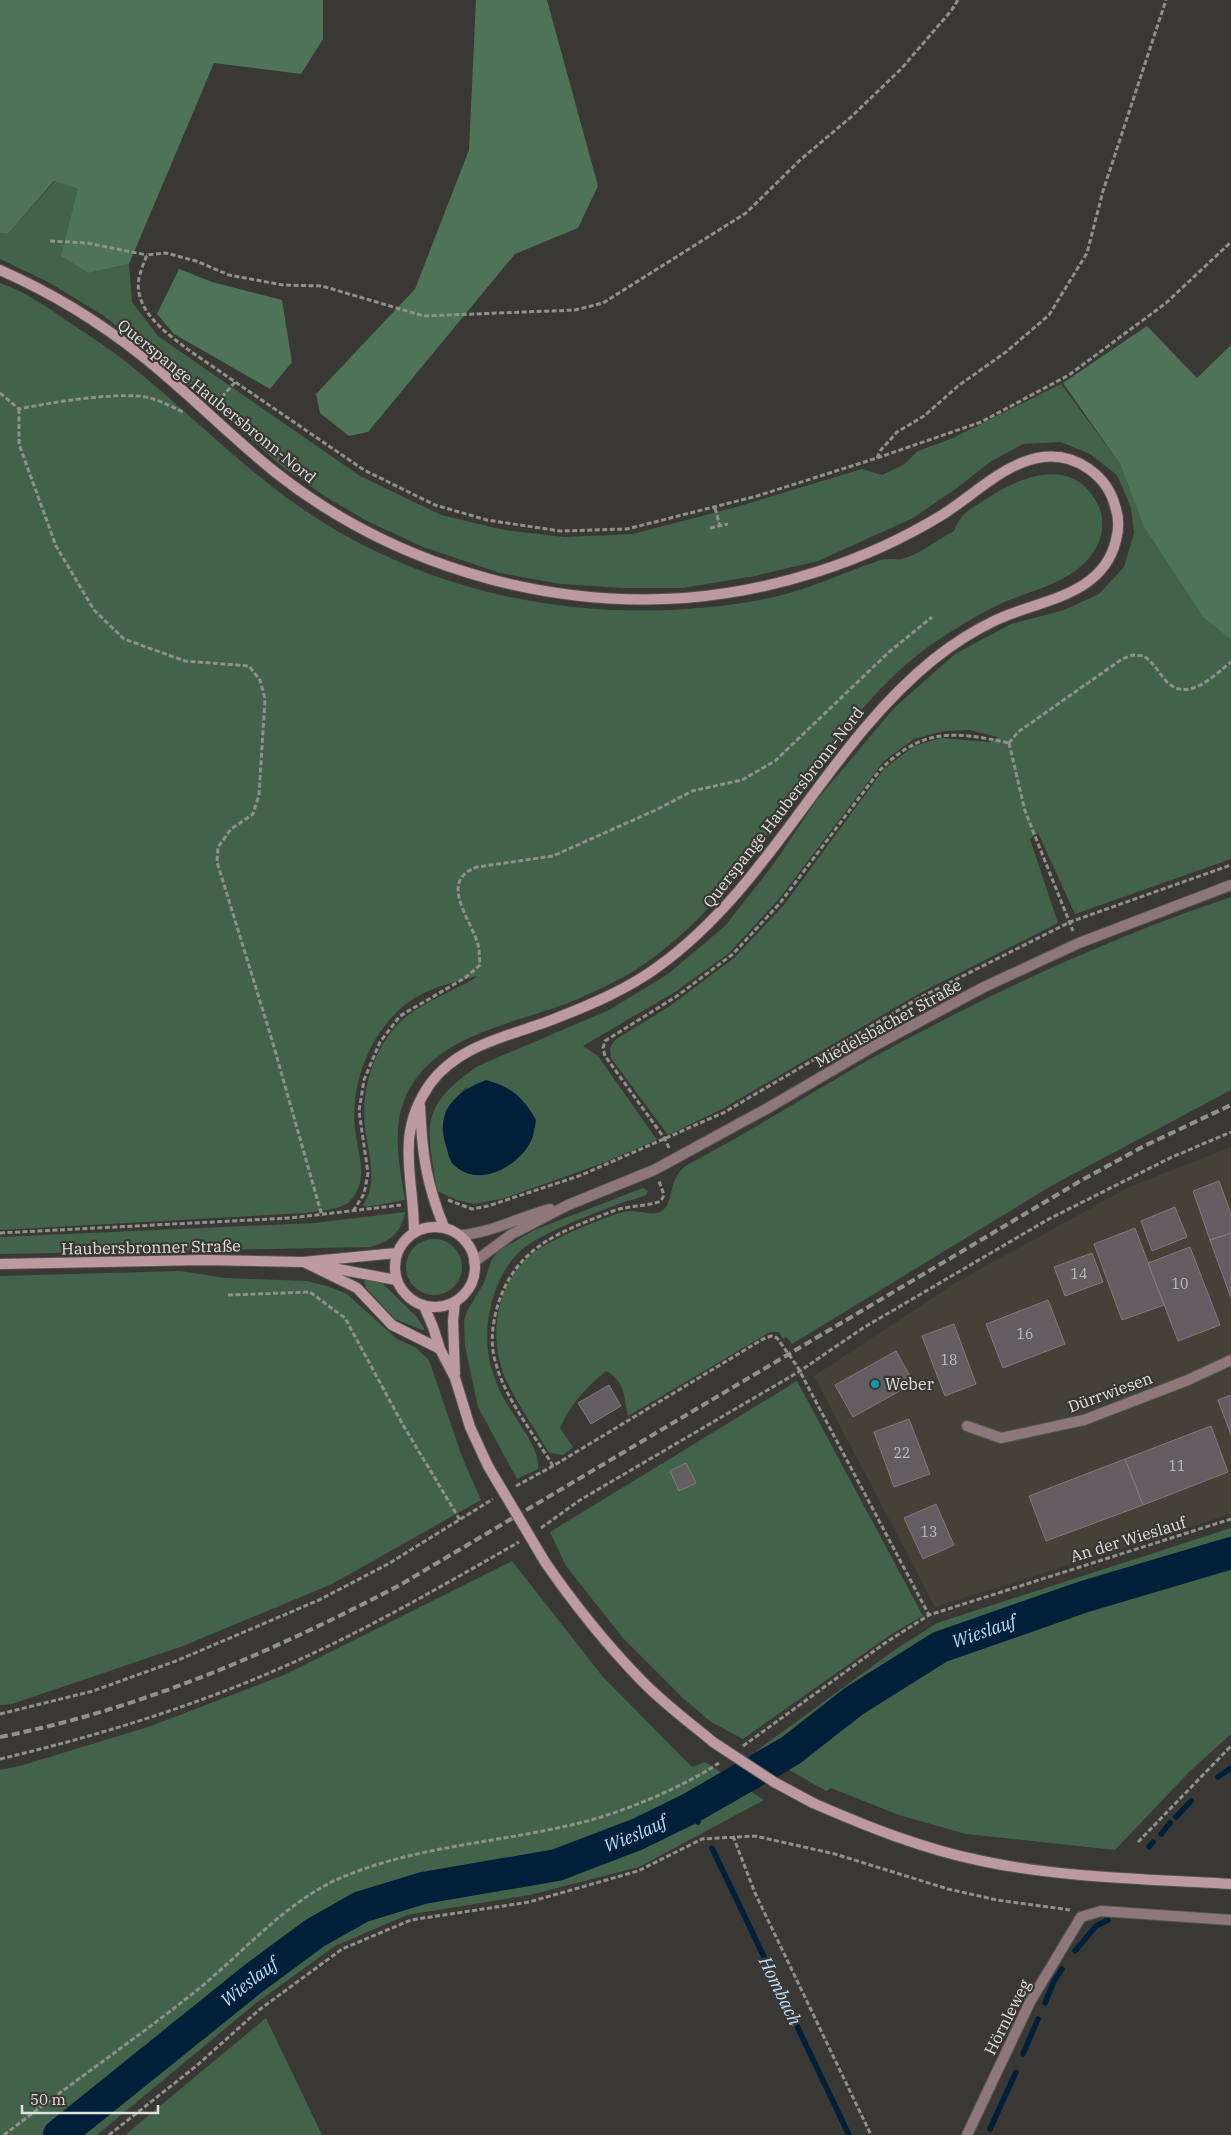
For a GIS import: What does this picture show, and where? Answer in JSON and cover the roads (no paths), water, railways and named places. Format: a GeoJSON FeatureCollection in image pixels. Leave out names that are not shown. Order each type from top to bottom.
{"type":"FeatureCollection","features":[{"type":"Feature","properties":{"kind":"main road","name":"Querspange Haubersbronn-Nord"},"geometry":{"type":"LineString","coordinates":[[0,270],[43,290],[74,308],[141,355],[276,472],[348,522],[379,538],[455,569],[509,585],[598,598],[688,598],[737,591],[821,570],[904,535],[941,515],[1004,472],[1023,462],[1047,456],[1070,460],[1084,465],[1100,478],[1111,493],[1118,512],[1118,533],[1112,555],[1094,578],[1078,589],[996,620],[966,635],[908,681],[854,739],[725,909],[691,942],[652,971],[613,994],[553,1019],[476,1047],[442,1071],[428,1086],[411,1121],[406,1143],[414,1232]]}},
{"type":"Feature","properties":{"kind":"main road"},"geometry":{"type":"LineString","coordinates":[[420,1102],[425,1170],[444,1228]]}},
{"type":"Feature","properties":{"kind":"main road"},"geometry":{"type":"LineString","coordinates":[[455,1302],[434,1307],[424,1306],[412,1300],[402,1291],[396,1280],[394,1266],[397,1253],[403,1241],[414,1232],[428,1227],[444,1228],[460,1235],[467,1242],[474,1262],[470,1284],[455,1302],[453,1330],[456,1378],[470,1427],[488,1466],[545,1562],[593,1626],[642,1682],[713,1742],[774,1782],[813,1803],[867,1827],[919,1845],[981,1861],[1041,1871],[1231,1884]]}},
{"type":"Feature","properties":{"kind":"main road"},"geometry":{"type":"LineString","coordinates":[[303,1262],[397,1253]]}},
{"type":"Feature","properties":{"kind":"main road","name":"Haubersbronner Straße"},"geometry":{"type":"LineString","coordinates":[[0,1264],[203,1260],[303,1262]]}},
{"type":"Feature","properties":{"kind":"main road"},"geometry":{"type":"LineString","coordinates":[[303,1262],[396,1280]]}},
{"type":"Feature","properties":{"kind":"main road"},"geometry":{"type":"LineString","coordinates":[[303,1262],[357,1288],[392,1325],[440,1349]]}},
{"type":"Feature","properties":{"kind":"main road"},"geometry":{"type":"LineString","coordinates":[[424,1306],[440,1349],[456,1378]]}},
{"type":"Feature","properties":{"kind":"street","name":"Miedelsbacher Straße"},"geometry":{"type":"LineString","coordinates":[[568,1205],[654,1170],[959,1000],[1079,943],[1231,885]]}},
{"type":"Feature","properties":{"kind":"street"},"geometry":{"type":"LineString","coordinates":[[460,1235],[472,1235],[523,1216],[568,1205]]}},
{"type":"Feature","properties":{"kind":"street"},"geometry":{"type":"LineString","coordinates":[[474,1262],[512,1234],[568,1205]]}},
{"type":"Feature","properties":{"kind":"street","name":"Dürrwiesen"},"geometry":{"type":"LineString","coordinates":[[968,1426],[1001,1438],[1084,1420],[1188,1380],[1231,1360]]}},
{"type":"Feature","properties":{"kind":"street","name":"Hörnleweg"},"geometry":{"type":"LineString","coordinates":[[967,2135],[1030,2002],[1081,1917],[1101,1911],[1231,1920]]}},
{"type":"Feature","properties":{"kind":"water"},"geometry":{"type":"Polygon","coordinates":[[[486,1080],[503,1086],[516,1094],[536,1120],[532,1139],[518,1158],[508,1166],[497,1171],[486,1175],[474,1175],[463,1171],[453,1164],[443,1134],[443,1123],[450,1104],[457,1097],[465,1090],[486,1080]]]}},
{"type":"Feature","properties":{"kind":"waterway","name":"Wieslauf"},"geometry":{"type":"LineString","coordinates":[[59,2135],[254,1978],[315,1933],[361,1907],[423,1888],[557,1865],[638,1834],[691,1808],[790,1751],[854,1701],[940,1647],[1083,1597],[1231,1553]]}},
{"type":"Feature","properties":{"kind":"waterway"},"geometry":{"type":"LineString","coordinates":[[1218,1777],[1231,1768]]}},
{"type":"Feature","properties":{"kind":"waterway"},"geometry":{"type":"LineString","coordinates":[[1176,1817],[1191,1801]]}},
{"type":"Feature","properties":{"kind":"waterway","name":"Hombach"},"geometry":{"type":"LineString","coordinates":[[691,1808],[698,1822]]}},
{"type":"Feature","properties":{"kind":"waterway"},"geometry":{"type":"LineString","coordinates":[[1161,1834],[1170,1823]]}},
{"type":"Feature","properties":{"kind":"waterway"},"geometry":{"type":"LineString","coordinates":[[1149,1847],[1153,1842]]}},
{"type":"Feature","properties":{"kind":"waterway","name":"Hombach"},"geometry":{"type":"LineString","coordinates":[[712,1848],[849,2135]]}},
{"type":"Feature","properties":{"kind":"waterway"},"geometry":{"type":"LineString","coordinates":[[1075,1951],[1096,1926],[1108,1920]]}},
{"type":"Feature","properties":{"kind":"waterway"},"geometry":{"type":"LineString","coordinates":[[1045,2003],[1054,1981],[1062,1969]]}},
{"type":"Feature","properties":{"kind":"waterway"},"geometry":{"type":"LineString","coordinates":[[1023,2054],[1038,2019]]}},
{"type":"Feature","properties":{"kind":"waterway"},"geometry":{"type":"LineString","coordinates":[[990,2129],[1016,2072]]}},
{"type":"Feature","properties":{"kind":"railway"},"geometry":{"type":"LineString","coordinates":[[0,1737],[104,1711],[205,1676],[352,1610],[400,1585],[1082,1180],[1144,1146],[1231,1105]]}},
{"type":"Feature","properties":{"kind":"place","name":"Weber"},"geometry":{"type":"Point","coordinates":[875,1384]}}]}
